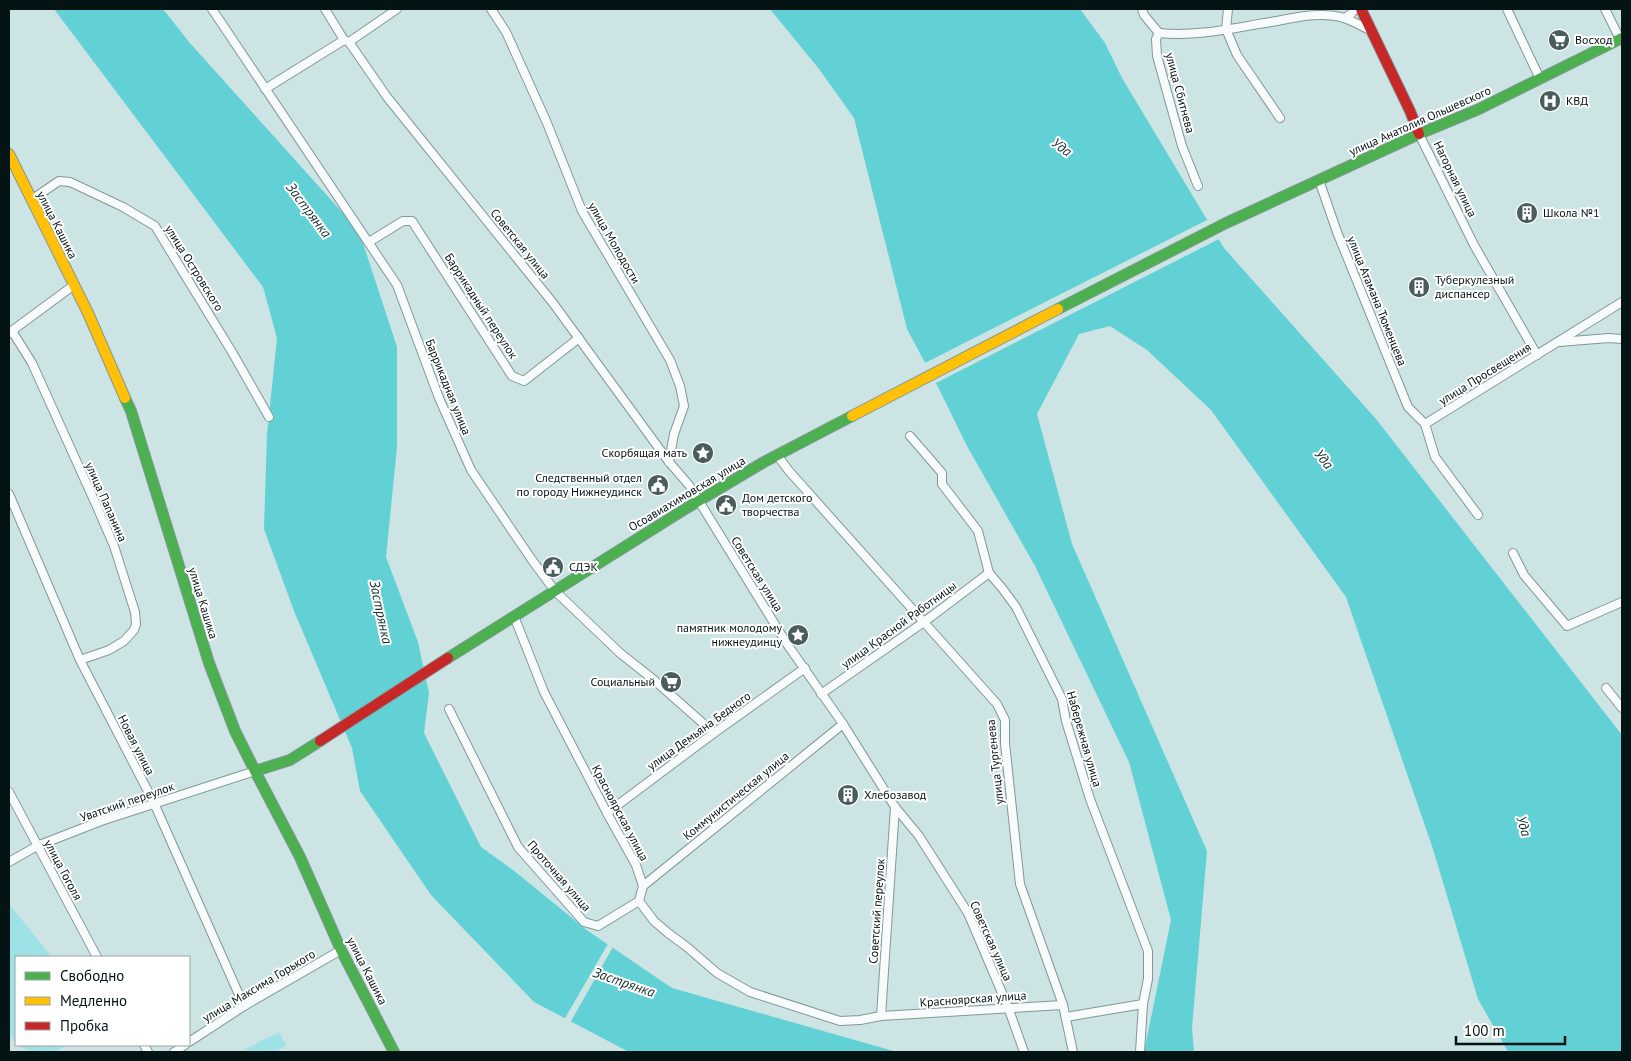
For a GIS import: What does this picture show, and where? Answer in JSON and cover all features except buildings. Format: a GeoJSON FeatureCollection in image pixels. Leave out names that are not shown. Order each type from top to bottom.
{"type":"FeatureCollection","features":[{"type":"Feature","properties":{"kind":"main road","name":"Нагорная улица"},"geometry":{"type":"LineString","coordinates":[[1361,9],[1410,111],[1419,134]]}},
{"type":"Feature","properties":{"kind":"main road","name":"улица Анатолия Ольшевского"},"geometry":{"type":"LineString","coordinates":[[928,375],[1226,223],[1419,134],[1479,109],[1621,39]]}},
{"type":"Feature","properties":{"kind":"main road","name":"улица Кашика"},"geometry":{"type":"LineString","coordinates":[[9,154],[74,285],[131,411],[209,663],[235,731],[300,857],[341,950],[394,1052]]}},
{"type":"Feature","properties":{"kind":"main road","name":"Осоавиахимовская улица"},"geometry":{"type":"LineString","coordinates":[[255,771],[290,760],[514,616],[699,501],[777,455],[928,375]]}},
{"type":"Feature","properties":{"kind":"street","name":"Баррикадная улица"},"geometry":{"type":"LineString","coordinates":[[212,9],[397,285],[438,398],[471,470],[555,591],[620,653],[714,733]]}},
{"type":"Feature","properties":{"kind":"street","name":"Советская улица"},"geometry":{"type":"LineString","coordinates":[[325,9],[387,96],[553,303],[669,462],[689,485],[787,644],[843,724],[895,807],[919,836],[968,913],[1008,1007],[1024,1052]]}},
{"type":"Feature","properties":{"kind":"street"},"geometry":{"type":"LineString","coordinates":[[265,89],[346,41],[395,9]]}},
{"type":"Feature","properties":{"kind":"street","name":"улица Молодости"},"geometry":{"type":"LineString","coordinates":[[490,9],[506,32],[582,211],[670,360],[680,386],[684,406],[674,434],[669,462]]}},
{"type":"Feature","properties":{"kind":"street"},"geometry":{"type":"LineString","coordinates":[[1142,9],[1144,15],[1159,33],[1211,33],[1298,16],[1319,15],[1344,18],[1372,31]]}},
{"type":"Feature","properties":{"kind":"street"},"geometry":{"type":"LineString","coordinates":[[1228,9],[1226,30],[1236,55],[1280,118]]}},
{"type":"Feature","properties":{"kind":"street"},"geometry":{"type":"LineString","coordinates":[[1344,18],[1355,9]]}},
{"type":"Feature","properties":{"kind":"street"},"geometry":{"type":"LineString","coordinates":[[1507,9],[1540,79]]}},
{"type":"Feature","properties":{"kind":"street"},"geometry":{"type":"LineString","coordinates":[[1605,9],[1621,39]]}},
{"type":"Feature","properties":{"kind":"street","name":"улица Сбитнева"},"geometry":{"type":"LineString","coordinates":[[1159,33],[1156,39],[1157,56],[1182,146],[1198,186]]}},
{"type":"Feature","properties":{"kind":"street","name":"Нагорная улица"},"geometry":{"type":"LineString","coordinates":[[1419,134],[1474,245],[1536,355]]}},
{"type":"Feature","properties":{"kind":"street","name":"улица Атамана Тюменцева"},"geometry":{"type":"LineString","coordinates":[[1320,180],[1337,232],[1408,407],[1425,424]]}},
{"type":"Feature","properties":{"kind":"street","name":"улица Островского"},"geometry":{"type":"LineString","coordinates":[[31,200],[59,182],[70,182],[123,207],[155,226],[232,352],[269,417]]}},
{"type":"Feature","properties":{"kind":"street","name":"Баррикадный переулок"},"geometry":{"type":"LineString","coordinates":[[369,242],[403,221],[412,221],[512,376],[524,381],[579,338]]}},
{"type":"Feature","properties":{"kind":"street"},"geometry":{"type":"LineString","coordinates":[[11,332],[74,285]]}},
{"type":"Feature","properties":{"kind":"street","name":"улица Просвещения"},"geometry":{"type":"LineString","coordinates":[[1425,424],[1622,302]]}},
{"type":"Feature","properties":{"kind":"street","name":"улица Папанина"},"geometry":{"type":"LineString","coordinates":[[11,332],[32,363],[98,508],[114,546],[135,612],[136,624],[134,630],[124,641],[109,650],[80,660]]}},
{"type":"Feature","properties":{"kind":"street","name":"улица Просвещения"},"geometry":{"type":"LineString","coordinates":[[1558,342],[1610,338],[1622,339]]}},
{"type":"Feature","properties":{"kind":"street"},"geometry":{"type":"LineString","coordinates":[[1425,424],[1435,457],[1478,515]]}},
{"type":"Feature","properties":{"kind":"street","name":"Набережная улица"},"geometry":{"type":"LineString","coordinates":[[910,436],[942,473],[942,484],[978,530],[988,573],[1016,607],[1062,699],[1066,721],[1090,800],[1148,951],[1148,979],[1143,1004],[1140,1052]]}},
{"type":"Feature","properties":{"kind":"street","name":"улица Тургенева"},"geometry":{"type":"LineString","coordinates":[[777,455],[789,471],[997,704],[1004,720],[1020,884],[1063,1005],[1073,1052]]}},
{"type":"Feature","properties":{"kind":"street","name":"Новая улица"},"geometry":{"type":"LineString","coordinates":[[9,494],[80,660],[154,803],[244,1006]]}},
{"type":"Feature","properties":{"kind":"street"},"geometry":{"type":"LineString","coordinates":[[1513,553],[1524,575],[1567,626],[1622,602]]}},
{"type":"Feature","properties":{"kind":"street","name":"улица Красной Работницы"},"geometry":{"type":"LineString","coordinates":[[822,694],[924,622],[988,573]]}},
{"type":"Feature","properties":{"kind":"street","name":"Красноярская улица"},"geometry":{"type":"LineString","coordinates":[[514,616],[544,692],[636,865],[644,886]]}},
{"type":"Feature","properties":{"kind":"street","name":"улица Демьяна Бедного"},"geometry":{"type":"LineString","coordinates":[[607,813],[805,668]]}},
{"type":"Feature","properties":{"kind":"street"},"geometry":{"type":"LineString","coordinates":[[1606,688],[1622,708]]}},
{"type":"Feature","properties":{"kind":"street","name":"Проточная улица"},"geometry":{"type":"LineString","coordinates":[[449,709],[518,846],[584,922],[598,926],[639,901]]}},
{"type":"Feature","properties":{"kind":"street","name":"Коммунистическая улица"},"geometry":{"type":"LineString","coordinates":[[644,886],[843,724]]}},
{"type":"Feature","properties":{"kind":"street","name":"Уватский переулок"},"geometry":{"type":"LineString","coordinates":[[9,862],[37,846],[101,821],[255,771]]}},
{"type":"Feature","properties":{"kind":"street","name":"улица Гоголя"},"geometry":{"type":"LineString","coordinates":[[9,792],[96,956]]}},
{"type":"Feature","properties":{"kind":"street","name":"Советский переулок"},"geometry":{"type":"LineString","coordinates":[[881,1016],[895,807]]}},
{"type":"Feature","properties":{"kind":"street"},"geometry":{"type":"LineString","coordinates":[[639,901],[644,886]]}},
{"type":"Feature","properties":{"kind":"street","name":"Красноярская улица"},"geometry":{"type":"LineString","coordinates":[[639,901],[654,921],[668,933],[717,972],[750,992],[840,1021],[881,1016],[1063,1005]]}},
{"type":"Feature","properties":{"kind":"street","name":"улица Максима Горького"},"geometry":{"type":"LineString","coordinates":[[190,1041],[244,1006],[341,950]]}},
{"type":"Feature","properties":{"kind":"street"},"geometry":{"type":"LineString","coordinates":[[1066,1017],[1143,1004]]}},
{"type":"Feature","properties":{"kind":"shaded area"},"geometry":{"type":"Polygon","coordinates":[[[9,904],[51,956],[15,956],[15,1042],[9,1035],[9,904]]]}},
{"type":"Feature","properties":{"kind":"shaded area"},"geometry":{"type":"Polygon","coordinates":[[[279,1032],[286,1046],[275,1052],[240,1052],[279,1032]]]}},
{"type":"Feature","properties":{"kind":"shaded area"},"geometry":{"type":"Polygon","coordinates":[[[19,1046],[65,1046],[55,1052],[32,1052],[19,1046]]]}},
{"type":"Feature","properties":{"kind":"water","name":"Застрянка"},"geometry":{"type":"Polygon","coordinates":[[[54,9],[163,9],[189,42],[359,231],[397,347],[397,447],[386,557],[418,642],[429,693],[424,733],[481,847],[513,870],[588,931],[672,988],[897,1052],[629,1052],[534,1002],[431,895],[360,791],[352,748],[294,611],[264,529],[267,434],[277,338],[263,287],[54,9]]]}},
{"type":"Feature","properties":{"kind":"water","name":"Уда"},"geometry":{"type":"Polygon","coordinates":[[[770,9],[1080,9],[1105,43],[1122,78],[1224,248],[1376,419],[1622,735],[1622,1052],[1508,1052],[1478,999],[1433,849],[1346,597],[1211,410],[1147,350],[1110,326],[1079,334],[1037,414],[1072,544],[1207,851],[1192,1028],[1194,1052],[1144,1052],[1171,920],[1129,762],[1035,566],[967,446],[907,329],[854,118],[819,69],[770,9]]]}},
{"type":"Feature","properties":{"kind":"pier"},"geometry":{"type":"Polygon","coordinates":[[[1209,219],[1221,238],[934,384],[923,364],[1209,219]]]}},
{"type":"Feature","properties":{"kind":"pier"},"geometry":{"type":"Polygon","coordinates":[[[609,942],[614,945],[570,1023],[564,1020],[609,942]]]}},
{"type":"Feature","properties":{"kind":"traffic: fast"},"geometry":{"type":"LineString","coordinates":[[1058,309],[1226,223],[1419,134],[1479,109],[1622,38]]}},
{"type":"Feature","properties":{"kind":"traffic: fast"},"geometry":{"type":"LineString","coordinates":[[125,398],[131,411],[209,663],[235,731],[255,771],[290,760],[320,741]]}},
{"type":"Feature","properties":{"kind":"traffic: fast"},"geometry":{"type":"LineString","coordinates":[[448,658],[685,509],[764,462],[852,416]]}},
{"type":"Feature","properties":{"kind":"traffic: fast"},"geometry":{"type":"LineString","coordinates":[[255,771],[300,857],[341,950],[394,1052]]}},
{"type":"Feature","properties":{"kind":"traffic: slow"},"geometry":{"type":"LineString","coordinates":[[9,154],[88,313],[125,398]]}},
{"type":"Feature","properties":{"kind":"traffic: slow"},"geometry":{"type":"LineString","coordinates":[[852,416],[1058,309]]}},
{"type":"Feature","properties":{"kind":"traffic: jam"},"geometry":{"type":"LineString","coordinates":[[1361,9],[1410,111],[1419,134]]}},
{"type":"Feature","properties":{"kind":"traffic: jam"},"geometry":{"type":"LineString","coordinates":[[320,741],[448,658]]}},
{"type":"Feature","properties":{"kind":"place","name":"Восход"},"geometry":{"type":"Point","coordinates":[1559,40]}},
{"type":"Feature","properties":{"kind":"place","name":"КВД"},"geometry":{"type":"Point","coordinates":[1550,101]}},
{"type":"Feature","properties":{"kind":"place","name":"Школа №1"},"geometry":{"type":"Point","coordinates":[1527,213]}},
{"type":"Feature","properties":{"kind":"place","name":"Туберкулезный диспансер"},"geometry":{"type":"Point","coordinates":[1419,287]}},
{"type":"Feature","properties":{"kind":"place","name":"Скорбящая мать"},"geometry":{"type":"Point","coordinates":[703,453]}},
{"type":"Feature","properties":{"kind":"place","name":"Следственный отдел по городу Нижнеудинск"},"geometry":{"type":"Point","coordinates":[658,485]}},
{"type":"Feature","properties":{"kind":"place","name":"Дом детского творчества"},"geometry":{"type":"Point","coordinates":[726,505]}},
{"type":"Feature","properties":{"kind":"place","name":"СДЭК"},"geometry":{"type":"Point","coordinates":[553,567]}},
{"type":"Feature","properties":{"kind":"place","name":"памятник молодому нижнеудинцу"},"geometry":{"type":"Point","coordinates":[798,635]}},
{"type":"Feature","properties":{"kind":"place","name":"Социальный"},"geometry":{"type":"Point","coordinates":[671,682]}},
{"type":"Feature","properties":{"kind":"place","name":"Хлебозавод"},"geometry":{"type":"Point","coordinates":[848,795]}}]}
